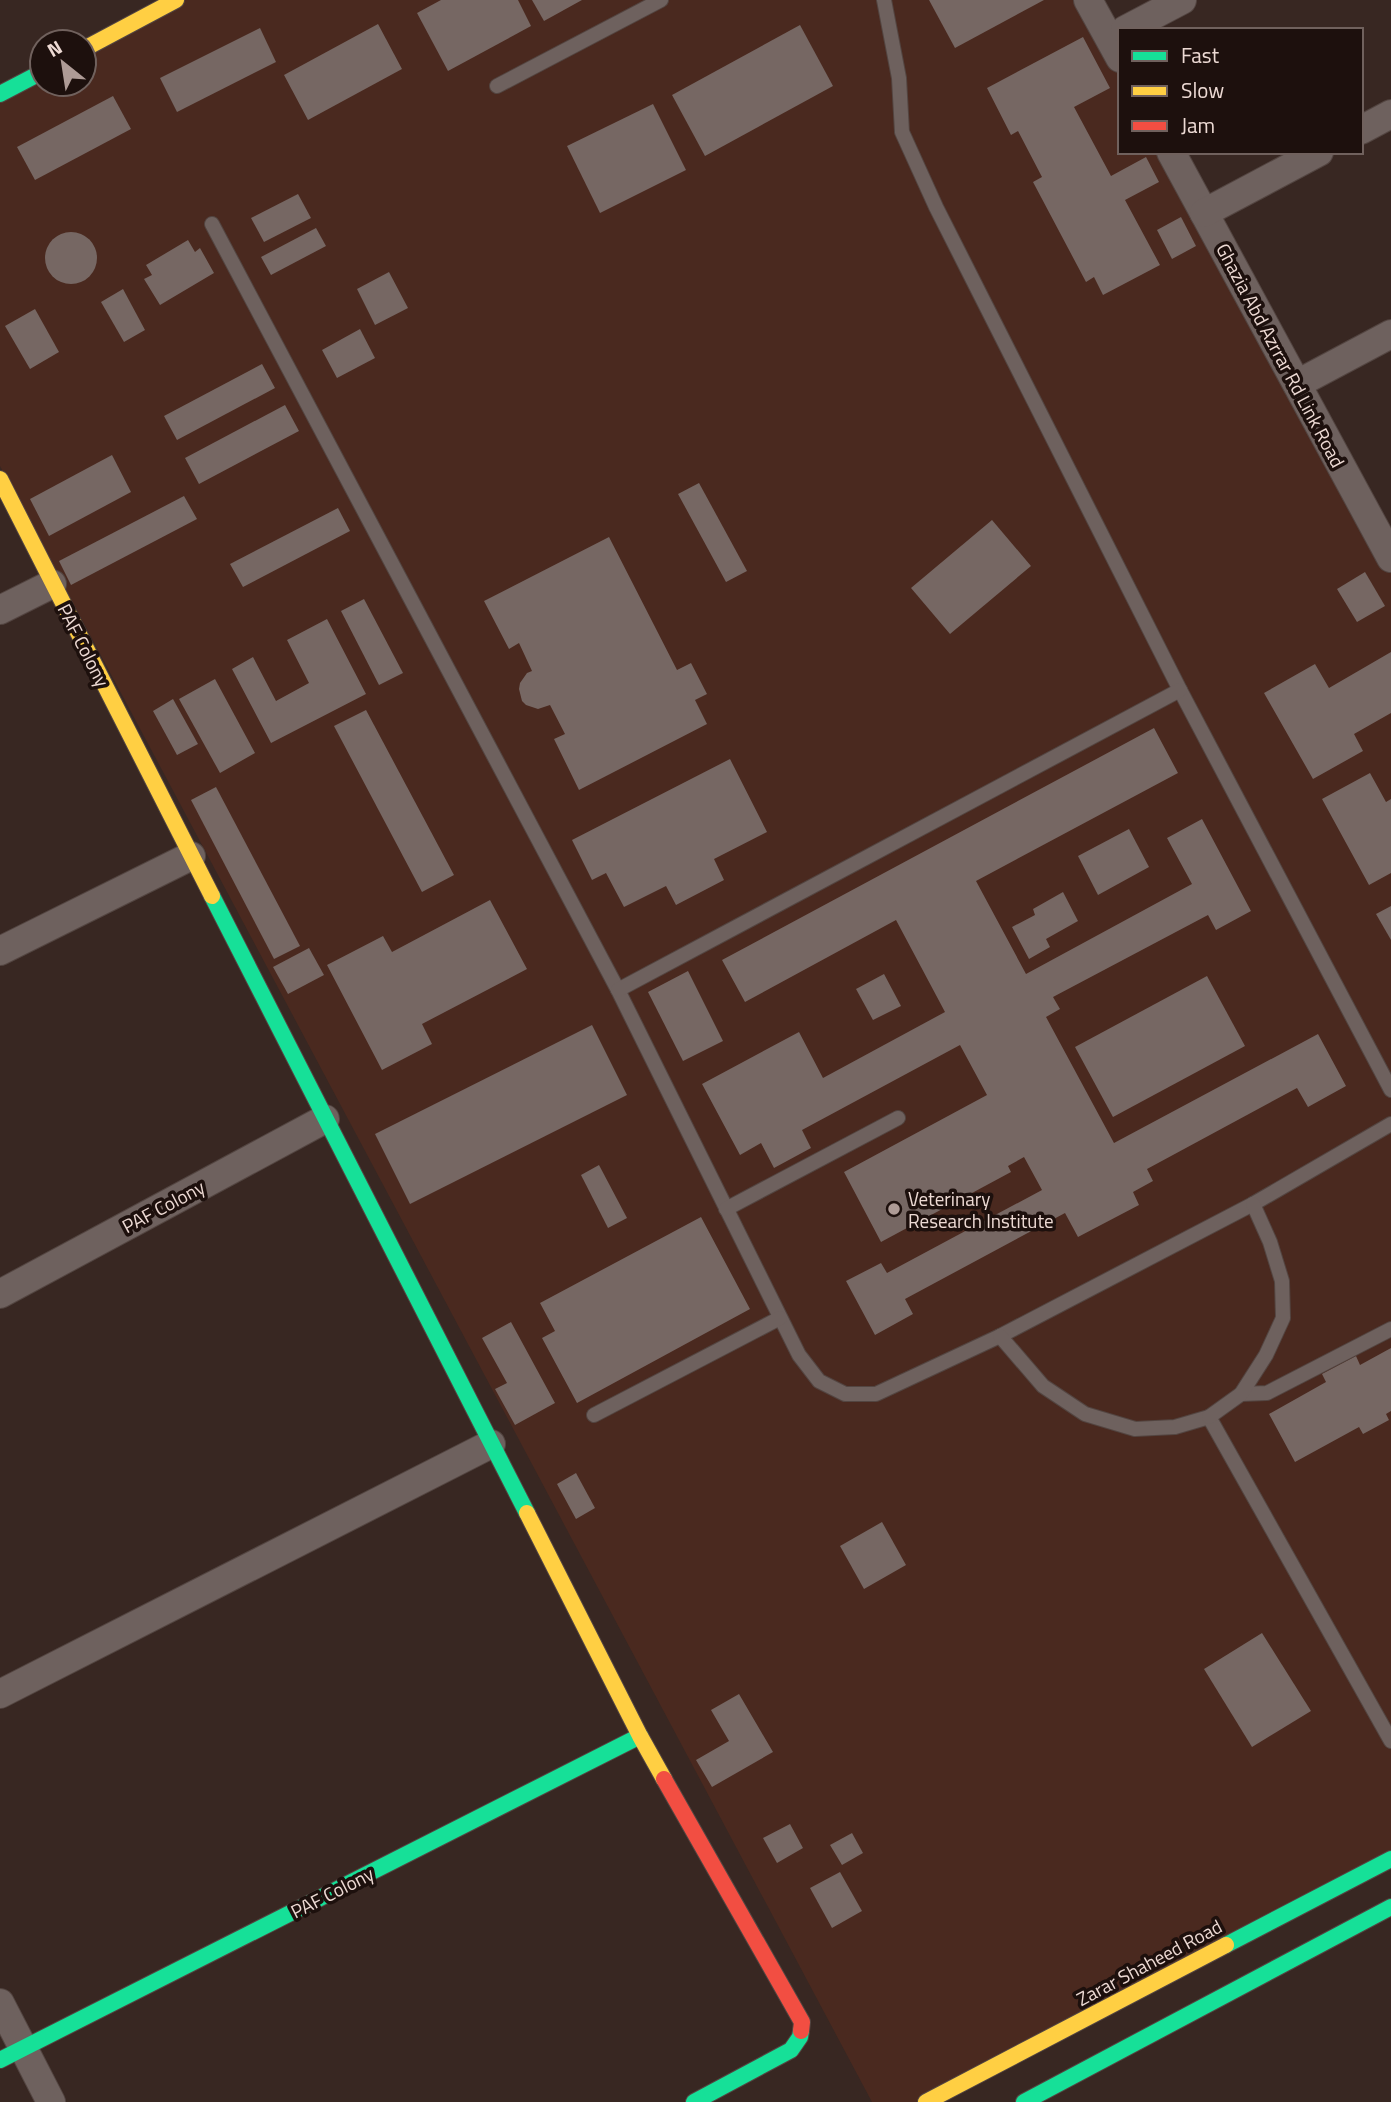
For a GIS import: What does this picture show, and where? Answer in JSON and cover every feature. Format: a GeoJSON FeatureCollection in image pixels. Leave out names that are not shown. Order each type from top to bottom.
{"type":"FeatureCollection","features":[{"type":"Feature","properties":{"kind":"street"},"geometry":{"type":"LineString","coordinates":[[98,42],[176,0]]}},
{"type":"Feature","properties":{"kind":"street"},"geometry":{"type":"LineString","coordinates":[[1088,0],[1118,40]]}},
{"type":"Feature","properties":{"kind":"street"},"geometry":{"type":"LineString","coordinates":[[1137,28],[1182,0]]}},
{"type":"Feature","properties":{"kind":"street"},"geometry":{"type":"LineString","coordinates":[[0,94],[28,79]]}},
{"type":"Feature","properties":{"kind":"street"},"geometry":{"type":"LineString","coordinates":[[1363,129],[1391,114]]}},
{"type":"Feature","properties":{"kind":"street","name":"Ghazia Abd Azrrar Rd Link Road"},"geometry":{"type":"LineString","coordinates":[[1172,154],[1391,558]]}},
{"type":"Feature","properties":{"kind":"street"},"geometry":{"type":"LineString","coordinates":[[1204,213],[1315,154]]}},
{"type":"Feature","properties":{"kind":"street"},"geometry":{"type":"LineString","coordinates":[[1297,384],[1391,334]]}},
{"type":"Feature","properties":{"kind":"street","name":"PAF Colony"},"geometry":{"type":"LineString","coordinates":[[0,479],[640,1736],[802,2022],[800,2037],[791,2050],[694,2102]]}},
{"type":"Feature","properties":{"kind":"street","name":"PAF Colony"},"geometry":{"type":"LineString","coordinates":[[0,610],[52,584]]}},
{"type":"Feature","properties":{"kind":"street"},"geometry":{"type":"LineString","coordinates":[[0,951],[191,856]]}},
{"type":"Feature","properties":{"kind":"street","name":"PAF Colony"},"geometry":{"type":"LineString","coordinates":[[0,1294],[325,1119]]}},
{"type":"Feature","properties":{"kind":"street"},"geometry":{"type":"LineString","coordinates":[[0,1695],[491,1444]]}},
{"type":"Feature","properties":{"kind":"street","name":"PAF Colony"},"geometry":{"type":"LineString","coordinates":[[12,2054],[640,1736]]}},
{"type":"Feature","properties":{"kind":"street","name":"Zarar Shaheed Road"},"geometry":{"type":"LineString","coordinates":[[926,2102],[1391,1859]]}},
{"type":"Feature","properties":{"kind":"street"},"geometry":{"type":"LineString","coordinates":[[1024,2102],[1391,1907]]}},
{"type":"Feature","properties":{"kind":"street"},"geometry":{"type":"LineString","coordinates":[[0,2003],[12,2054],[51,2102]]}},
{"type":"Feature","properties":{"kind":"lane"},"geometry":{"type":"LineString","coordinates":[[497,86],[660,0]]}},
{"type":"Feature","properties":{"kind":"lane"},"geometry":{"type":"LineString","coordinates":[[884,0],[900,78],[902,132],[936,207],[1180,690],[1391,1090]]}},
{"type":"Feature","properties":{"kind":"lane"},"geometry":{"type":"LineString","coordinates":[[212,224],[618,990],[799,1355],[819,1381],[845,1394],[876,1394],[1000,1336],[1253,1204],[1391,1125]]}},
{"type":"Feature","properties":{"kind":"lane"},"geometry":{"type":"LineString","coordinates":[[618,990],[1180,690]]}},
{"type":"Feature","properties":{"kind":"lane"},"geometry":{"type":"LineString","coordinates":[[726,1209],[898,1118]]}},
{"type":"Feature","properties":{"kind":"lane"},"geometry":{"type":"LineString","coordinates":[[1000,1336],[1043,1386],[1086,1414],[1135,1429],[1175,1427],[1209,1417],[1241,1394],[1266,1355],[1283,1318],[1282,1281],[1270,1242],[1253,1204]]}},
{"type":"Feature","properties":{"kind":"lane"},"geometry":{"type":"LineString","coordinates":[[594,1415],[780,1318]]}},
{"type":"Feature","properties":{"kind":"lane"},"geometry":{"type":"LineString","coordinates":[[1241,1394],[1267,1393],[1391,1329]]}},
{"type":"Feature","properties":{"kind":"lane"},"geometry":{"type":"LineString","coordinates":[[1209,1417],[1391,1741]]}},
{"type":"Feature","properties":{"kind":"shaded area","name":"Veterinary Research Institute"},"geometry":{"type":"Polygon","coordinates":[[[176,0],[1088,0],[1118,54],[1118,154],[1172,154],[1391,558],[1391,1859],[926,2102],[872,2102],[0,466],[0,94],[28,87],[28,98],[98,98],[98,42],[176,0]]]}},
{"type":"Feature","properties":{"kind":"building"},"geometry":{"type":"Polygon","coordinates":[[[441,0],[518,0],[531,26],[448,71],[417,13],[441,0]]]}},
{"type":"Feature","properties":{"kind":"building"},"geometry":{"type":"Polygon","coordinates":[[[532,0],[582,0],[544,21],[532,0]]]}},
{"type":"Feature","properties":{"kind":"building"},"geometry":{"type":"Polygon","coordinates":[[[929,0],[1044,0],[955,48],[929,0]]]}},
{"type":"Feature","properties":{"kind":"building"},"geometry":{"type":"Polygon","coordinates":[[[378,24],[402,69],[308,120],[284,75],[378,24]]]}},
{"type":"Feature","properties":{"kind":"building"},"geometry":{"type":"Polygon","coordinates":[[[800,25],[833,86],[705,156],[672,95],[800,25]]]}},
{"type":"Feature","properties":{"kind":"building"},"geometry":{"type":"Polygon","coordinates":[[[260,28],[276,62],[177,112],[160,78],[260,28]]]}},
{"type":"Feature","properties":{"kind":"building"},"geometry":{"type":"Polygon","coordinates":[[[1083,37],[1110,88],[1074,107],[1111,176],[1146,157],[1159,182],[1125,200],[1160,265],[1103,295],[1094,277],[1086,282],[1033,182],[1042,177],[1018,131],[1011,135],[987,88],[1083,37]]]}},
{"type":"Feature","properties":{"kind":"building"},"geometry":{"type":"Polygon","coordinates":[[[113,96],[131,129],[35,180],[17,147],[113,96]]]}},
{"type":"Feature","properties":{"kind":"building"},"geometry":{"type":"Polygon","coordinates":[[[653,104],[686,170],[600,213],[567,146],[653,104]]]}},
{"type":"Feature","properties":{"kind":"building"},"geometry":{"type":"Polygon","coordinates":[[[298,194],[311,218],[264,242],[251,218],[298,194]]]}},
{"type":"Feature","properties":{"kind":"building"},"geometry":{"type":"Polygon","coordinates":[[[1181,217],[1196,246],[1172,259],[1157,230],[1181,217]]]}},
{"type":"Feature","properties":{"kind":"building"},"geometry":{"type":"Polygon","coordinates":[[[316,228],[326,246],[271,275],[261,257],[316,228]]]}},
{"type":"Feature","properties":{"kind":"building"},"geometry":{"type":"Polygon","coordinates":[[[71,232],[81,234],[89,240],[95,248],[95,268],[89,276],[81,282],[71,284],[61,282],[53,276],[47,268],[45,258],[47,248],[53,240],[61,234],[71,232]]]}},
{"type":"Feature","properties":{"kind":"building"},"geometry":{"type":"Polygon","coordinates":[[[188,240],[195,252],[200,248],[214,273],[160,305],[144,279],[152,275],[146,265],[188,240]]]}},
{"type":"Feature","properties":{"kind":"building"},"geometry":{"type":"Polygon","coordinates":[[[389,272],[408,308],[375,325],[357,289],[389,272]]]}},
{"type":"Feature","properties":{"kind":"building"},"geometry":{"type":"Polygon","coordinates":[[[123,289],[145,330],[124,342],[101,302],[123,289]]]}},
{"type":"Feature","properties":{"kind":"building"},"geometry":{"type":"Polygon","coordinates":[[[35,309],[59,352],[30,369],[5,326],[35,309]]]}},
{"type":"Feature","properties":{"kind":"building"},"geometry":{"type":"Polygon","coordinates":[[[360,329],[375,358],[337,378],[322,350],[360,329]]]}},
{"type":"Feature","properties":{"kind":"building"},"geometry":{"type":"Polygon","coordinates":[[[262,364],[275,388],[177,440],[164,416],[262,364]]]}},
{"type":"Feature","properties":{"kind":"building"},"geometry":{"type":"Polygon","coordinates":[[[285,405],[299,431],[199,484],[185,458],[285,405]]]}},
{"type":"Feature","properties":{"kind":"building"},"geometry":{"type":"Polygon","coordinates":[[[112,455],[131,492],[49,536],[30,499],[112,455]]]}},
{"type":"Feature","properties":{"kind":"building"},"geometry":{"type":"Polygon","coordinates":[[[699,483],[747,571],[726,582],[678,494],[699,483]]]}},
{"type":"Feature","properties":{"kind":"building"},"geometry":{"type":"Polygon","coordinates":[[[184,496],[197,519],[71,585],[59,561],[184,496]]]}},
{"type":"Feature","properties":{"kind":"building"},"geometry":{"type":"Polygon","coordinates":[[[338,508],[350,531],[243,587],[230,564],[338,508]]]}},
{"type":"Feature","properties":{"kind":"building"},"geometry":{"type":"Polygon","coordinates":[[[992,520],[1031,566],[950,634],[911,588],[992,520]]]}},
{"type":"Feature","properties":{"kind":"building"},"geometry":{"type":"Polygon","coordinates":[[[609,537],[677,670],[691,663],[707,694],[695,700],[707,724],[579,790],[554,739],[565,734],[550,705],[538,709],[522,701],[520,683],[527,673],[532,671],[519,643],[509,649],[484,601],[609,537]]]}},
{"type":"Feature","properties":{"kind":"building"},"geometry":{"type":"Polygon","coordinates":[[[1365,572],[1385,606],[1357,622],[1337,589],[1365,572]]]}},
{"type":"Feature","properties":{"kind":"building"},"geometry":{"type":"Polygon","coordinates":[[[364,599],[403,673],[379,685],[341,611],[364,599]]]}},
{"type":"Feature","properties":{"kind":"building"},"geometry":{"type":"Polygon","coordinates":[[[327,619],[366,694],[271,743],[232,669],[253,657],[276,701],[309,683],[287,640],[327,619]]]}},
{"type":"Feature","properties":{"kind":"building"},"geometry":{"type":"Polygon","coordinates":[[[1391,652],[1391,713],[1354,734],[1363,751],[1313,779],[1264,693],[1315,664],[1329,688],[1391,652]]]}},
{"type":"Feature","properties":{"kind":"building"},"geometry":{"type":"Polygon","coordinates":[[[215,679],[255,753],[220,773],[179,699],[215,679]]]}},
{"type":"Feature","properties":{"kind":"building"},"geometry":{"type":"Polygon","coordinates":[[[173,699],[198,744],[177,755],[153,711],[173,699]]]}},
{"type":"Feature","properties":{"kind":"building"},"geometry":{"type":"Polygon","coordinates":[[[366,710],[454,875],[422,892],[334,726],[366,710]]]}},
{"type":"Feature","properties":{"kind":"building"},"geometry":{"type":"Polygon","coordinates":[[[1154,728],[1178,773],[976,881],[1026,974],[1192,884],[1167,838],[1202,819],[1251,911],[1216,930],[1208,915],[1053,997],[1060,1009],[1046,1017],[1114,1143],[1318,1034],[1346,1086],[1308,1107],[1297,1088],[1147,1169],[1153,1181],[1133,1192],[1139,1205],[1078,1237],[1065,1213],[905,1299],[913,1314],[875,1335],[846,1281],[881,1263],[887,1273],[1042,1190],[1024,1157],[1008,1166],[1011,1172],[881,1242],[844,1172],[987,1095],[960,1045],[802,1130],[811,1148],[774,1168],[761,1143],[740,1155],[702,1084],[799,1032],[823,1078],[945,1012],[896,920],[745,1002],[722,960],[1154,728]]]}},
{"type":"Feature","properties":{"kind":"building"},"geometry":{"type":"Polygon","coordinates":[[[730,759],[767,832],[714,859],[724,880],[676,905],[666,886],[624,907],[606,873],[592,880],[572,840],[730,759]]]}},
{"type":"Feature","properties":{"kind":"building"},"geometry":{"type":"Polygon","coordinates":[[[1370,773],[1386,802],[1391,799],[1391,873],[1369,885],[1322,799],[1370,773]]]}},
{"type":"Feature","properties":{"kind":"building"},"geometry":{"type":"Polygon","coordinates":[[[216,787],[300,946],[274,959],[191,800],[216,787]]]}},
{"type":"Feature","properties":{"kind":"building"},"geometry":{"type":"Polygon","coordinates":[[[1129,829],[1149,867],[1098,895],[1078,856],[1129,829]]]}},
{"type":"Feature","properties":{"kind":"building"},"geometry":{"type":"Polygon","coordinates":[[[1063,892],[1078,921],[1046,939],[1050,947],[1029,959],[1012,927],[1035,915],[1033,909],[1063,892]]]}},
{"type":"Feature","properties":{"kind":"building"},"geometry":{"type":"Polygon","coordinates":[[[490,900],[527,969],[422,1024],[432,1044],[382,1070],[327,965],[383,936],[392,952],[490,900]]]}},
{"type":"Feature","properties":{"kind":"building"},"geometry":{"type":"Polygon","coordinates":[[[1391,906],[1391,940],[1376,914],[1391,906]]]}},
{"type":"Feature","properties":{"kind":"building"},"geometry":{"type":"Polygon","coordinates":[[[309,948],[324,975],[288,994],[273,967],[309,948]]]}},
{"type":"Feature","properties":{"kind":"building"},"geometry":{"type":"Polygon","coordinates":[[[688,971],[723,1041],[683,1061],[648,992],[688,971]]]}},
{"type":"Feature","properties":{"kind":"building"},"geometry":{"type":"Polygon","coordinates":[[[884,974],[901,1006],[873,1020],[856,989],[884,974]]]}},
{"type":"Feature","properties":{"kind":"building"},"geometry":{"type":"Polygon","coordinates":[[[1207,976],[1245,1046],[1113,1117],[1075,1047],[1207,976]]]}},
{"type":"Feature","properties":{"kind":"building"},"geometry":{"type":"Polygon","coordinates":[[[592,1025],[627,1095],[410,1204],[375,1134],[592,1025]]]}},
{"type":"Feature","properties":{"kind":"building"},"geometry":{"type":"Polygon","coordinates":[[[599,1165],[627,1218],[608,1228],[581,1175],[599,1165]]]}},
{"type":"Feature","properties":{"kind":"building"},"geometry":{"type":"Polygon","coordinates":[[[701,1217],[750,1309],[577,1403],[542,1338],[555,1331],[540,1303],[701,1217]]]}},
{"type":"Feature","properties":{"kind":"building"},"geometry":{"type":"Polygon","coordinates":[[[511,1322],[555,1403],[515,1425],[495,1389],[507,1383],[482,1338],[511,1322]]]}},
{"type":"Feature","properties":{"kind":"building"},"geometry":{"type":"Polygon","coordinates":[[[1391,1348],[1391,1411],[1386,1414],[1389,1420],[1363,1434],[1359,1427],[1295,1462],[1269,1414],[1326,1382],[1322,1374],[1356,1356],[1360,1365],[1391,1348]]]}},
{"type":"Feature","properties":{"kind":"building"},"geometry":{"type":"Polygon","coordinates":[[[576,1473],[595,1508],[576,1519],[557,1484],[576,1473]]]}},
{"type":"Feature","properties":{"kind":"building"},"geometry":{"type":"Polygon","coordinates":[[[882,1522],[906,1565],[864,1589],[840,1546],[882,1522]]]}},
{"type":"Feature","properties":{"kind":"building"},"geometry":{"type":"Polygon","coordinates":[[[1262,1633],[1311,1711],[1252,1747],[1204,1669],[1262,1633]]]}},
{"type":"Feature","properties":{"kind":"building"},"geometry":{"type":"Polygon","coordinates":[[[739,1694],[773,1752],[712,1787],[696,1760],[729,1741],[711,1710],[739,1694]]]}},
{"type":"Feature","properties":{"kind":"building"},"geometry":{"type":"Polygon","coordinates":[[[790,1824],[803,1848],[777,1863],[763,1838],[790,1824]]]}},
{"type":"Feature","properties":{"kind":"building"},"geometry":{"type":"Polygon","coordinates":[[[852,1833],[863,1853],[842,1865],[830,1845],[852,1833]]]}},
{"type":"Feature","properties":{"kind":"building"},"geometry":{"type":"Polygon","coordinates":[[[840,1872],[862,1911],[832,1928],[810,1888],[840,1872]]]}},
{"type":"Feature","properties":{"kind":"traffic: fast"},"geometry":{"type":"LineString","coordinates":[[0,94],[28,79]]}},
{"type":"Feature","properties":{"kind":"traffic: fast"},"geometry":{"type":"LineString","coordinates":[[212,896],[527,1513]]}},
{"type":"Feature","properties":{"kind":"traffic: fast"},"geometry":{"type":"LineString","coordinates":[[0,2060],[640,1736]]}},
{"type":"Feature","properties":{"kind":"traffic: fast"},"geometry":{"type":"LineString","coordinates":[[1226,1945],[1391,1859]]}},
{"type":"Feature","properties":{"kind":"traffic: fast"},"geometry":{"type":"LineString","coordinates":[[1024,2102],[1391,1907]]}},
{"type":"Feature","properties":{"kind":"traffic: fast"},"geometry":{"type":"LineString","coordinates":[[694,2102],[791,2050],[801,2031]]}},
{"type":"Feature","properties":{"kind":"traffic: slow"},"geometry":{"type":"LineString","coordinates":[[98,42],[176,0]]}},
{"type":"Feature","properties":{"kind":"traffic: slow"},"geometry":{"type":"LineString","coordinates":[[0,479],[212,896]]}},
{"type":"Feature","properties":{"kind":"traffic: slow"},"geometry":{"type":"LineString","coordinates":[[527,1513],[664,1779]]}},
{"type":"Feature","properties":{"kind":"traffic: slow"},"geometry":{"type":"LineString","coordinates":[[926,2102],[1226,1945]]}},
{"type":"Feature","properties":{"kind":"traffic: jam"},"geometry":{"type":"LineString","coordinates":[[664,1779],[802,2022],[801,2031]]}},
{"type":"Feature","properties":{"kind":"place","name":"Veterinary Research Institute"},"geometry":{"type":"Point","coordinates":[894,1209]}}]}
